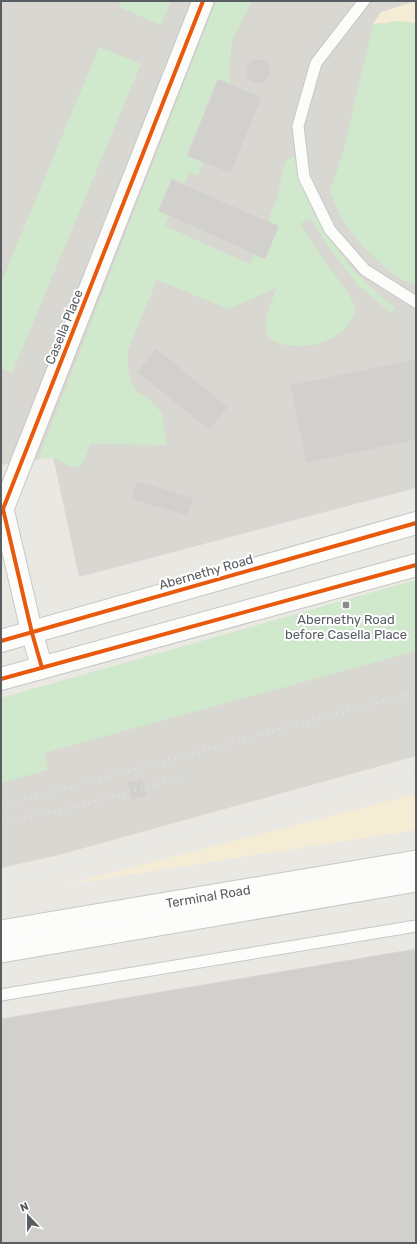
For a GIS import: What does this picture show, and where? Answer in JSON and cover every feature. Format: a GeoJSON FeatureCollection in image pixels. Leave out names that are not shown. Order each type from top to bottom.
{"type":"FeatureCollection","features":[{"type":"Feature","properties":{"kind":"main road","name":"Abernethy Road"},"geometry":{"type":"LineString","coordinates":[[1,641],[416,523]]}},
{"type":"Feature","properties":{"kind":"main road"},"geometry":{"type":"LineString","coordinates":[[1,679],[416,565]]}},
{"type":"Feature","properties":{"kind":"street","name":"Casella Place"},"geometry":{"type":"LineString","coordinates":[[42,668],[3,509],[203,1]]}},
{"type":"Feature","properties":{"kind":"street","name":"Terminal Road"},"geometry":{"type":"LineString","coordinates":[[1,931],[416,861]]}},
{"type":"Feature","properties":{"kind":"street"},"geometry":{"type":"LineString","coordinates":[[1,952],[416,881]]}},
{"type":"Feature","properties":{"kind":"lane"},"geometry":{"type":"LineString","coordinates":[[364,1],[316,63],[298,126],[304,177],[330,230],[365,270],[416,302]]}},
{"type":"Feature","properties":{"kind":"lane"},"geometry":{"type":"LineString","coordinates":[[1,995],[416,926]]}},
{"type":"Feature","properties":{"kind":"shaded area"},"geometry":{"type":"Polygon","coordinates":[[[1,1],[416,1],[416,488],[79,577],[53,457],[1,465],[1,1]]]}},
{"type":"Feature","properties":{"kind":"shaded area"},"geometry":{"type":"Polygon","coordinates":[[[416,596],[416,756],[55,856],[1,868],[1,729],[416,596]]]}},
{"type":"Feature","properties":{"kind":"green space"},"geometry":{"type":"Polygon","coordinates":[[[121,1],[171,1],[161,25],[119,7],[121,1]]]}},
{"type":"Feature","properties":{"kind":"green space"},"geometry":{"type":"Polygon","coordinates":[[[216,1],[252,1],[232,41],[229,68],[231,89],[198,176],[190,172],[165,226],[250,264],[277,199],[285,162],[294,155],[314,212],[336,247],[358,275],[395,308],[391,313],[359,286],[330,249],[310,218],[300,224],[330,269],[348,292],[356,310],[350,323],[343,331],[326,341],[318,344],[291,346],[274,341],[269,337],[266,330],[266,319],[276,288],[229,309],[157,280],[128,350],[128,369],[132,384],[137,392],[149,399],[162,413],[167,445],[90,444],[84,462],[76,468],[53,457],[38,459],[216,1]]]}},
{"type":"Feature","properties":{"kind":"green space"},"geometry":{"type":"Polygon","coordinates":[[[398,21],[416,23],[416,285],[396,277],[362,246],[340,216],[330,192],[344,149],[373,24],[398,21]]]}},
{"type":"Feature","properties":{"kind":"green space"},"geometry":{"type":"Polygon","coordinates":[[[99,47],[141,64],[12,373],[1,369],[1,283],[99,47]]]}},
{"type":"Feature","properties":{"kind":"green space"},"geometry":{"type":"Polygon","coordinates":[[[416,580],[416,651],[44,753],[48,770],[1,783],[1,698],[416,580]]]}},
{"type":"Feature","properties":{"kind":"sand"},"geometry":{"type":"Polygon","coordinates":[[[416,1],[416,23],[398,21],[373,24],[381,12],[416,1]]]}},
{"type":"Feature","properties":{"kind":"sand"},"geometry":{"type":"Polygon","coordinates":[[[416,794],[416,830],[64,885],[416,794]]]}},
{"type":"Feature","properties":{"kind":"building"},"geometry":{"type":"Polygon","coordinates":[[[258,59],[267,62],[270,71],[267,80],[258,83],[249,80],[246,71],[249,62],[258,59]]]}},
{"type":"Feature","properties":{"kind":"building"},"geometry":{"type":"Polygon","coordinates":[[[218,79],[262,97],[231,173],[187,156],[218,79]]]}},
{"type":"Feature","properties":{"kind":"building"},"geometry":{"type":"Polygon","coordinates":[[[172,179],[279,226],[265,259],[158,211],[172,179]]]}},
{"type":"Feature","properties":{"kind":"building"},"geometry":{"type":"Polygon","coordinates":[[[156,348],[228,407],[209,430],[137,372],[156,348]]]}},
{"type":"Feature","properties":{"kind":"building"},"geometry":{"type":"Polygon","coordinates":[[[416,359],[416,440],[306,463],[290,385],[416,359]]]}},
{"type":"Feature","properties":{"kind":"building"},"geometry":{"type":"Polygon","coordinates":[[[137,481],[194,498],[188,516],[131,499],[137,481]]]}},
{"type":"Feature","properties":{"kind":"building"},"geometry":{"type":"Polygon","coordinates":[[[142,779],[147,796],[132,800],[127,783],[142,779]]]}},
{"type":"Feature","properties":{"kind":"building"},"geometry":{"type":"Polygon","coordinates":[[[416,949],[416,1241],[402,1243],[1,1243],[1,1019],[416,949]]]}},
{"type":"Feature","properties":{"kind":"railway"},"geometry":{"type":"LineString","coordinates":[[1,806],[416,692]]}},
{"type":"Feature","properties":{"kind":"railway"},"geometry":{"type":"LineString","coordinates":[[1,881],[99,856],[416,769]]}},
{"type":"Feature","properties":{"kind":"railway"},"geometry":{"type":"LineString","coordinates":[[1,822],[80,806],[185,776]]}},
{"type":"Feature","properties":{"kind":"cycle path"},"geometry":{"type":"LineString","coordinates":[[42,668],[32,633],[3,509],[203,1]]}},
{"type":"Feature","properties":{"kind":"cycle path"},"geometry":{"type":"LineString","coordinates":[[1,641],[416,523]]}},
{"type":"Feature","properties":{"kind":"cycle path"},"geometry":{"type":"LineString","coordinates":[[1,679],[416,565]]}},
{"type":"Feature","properties":{"kind":"place","name":"Abernethy Road before Casella Place"},"geometry":{"type":"Point","coordinates":[346,605]}}]}
